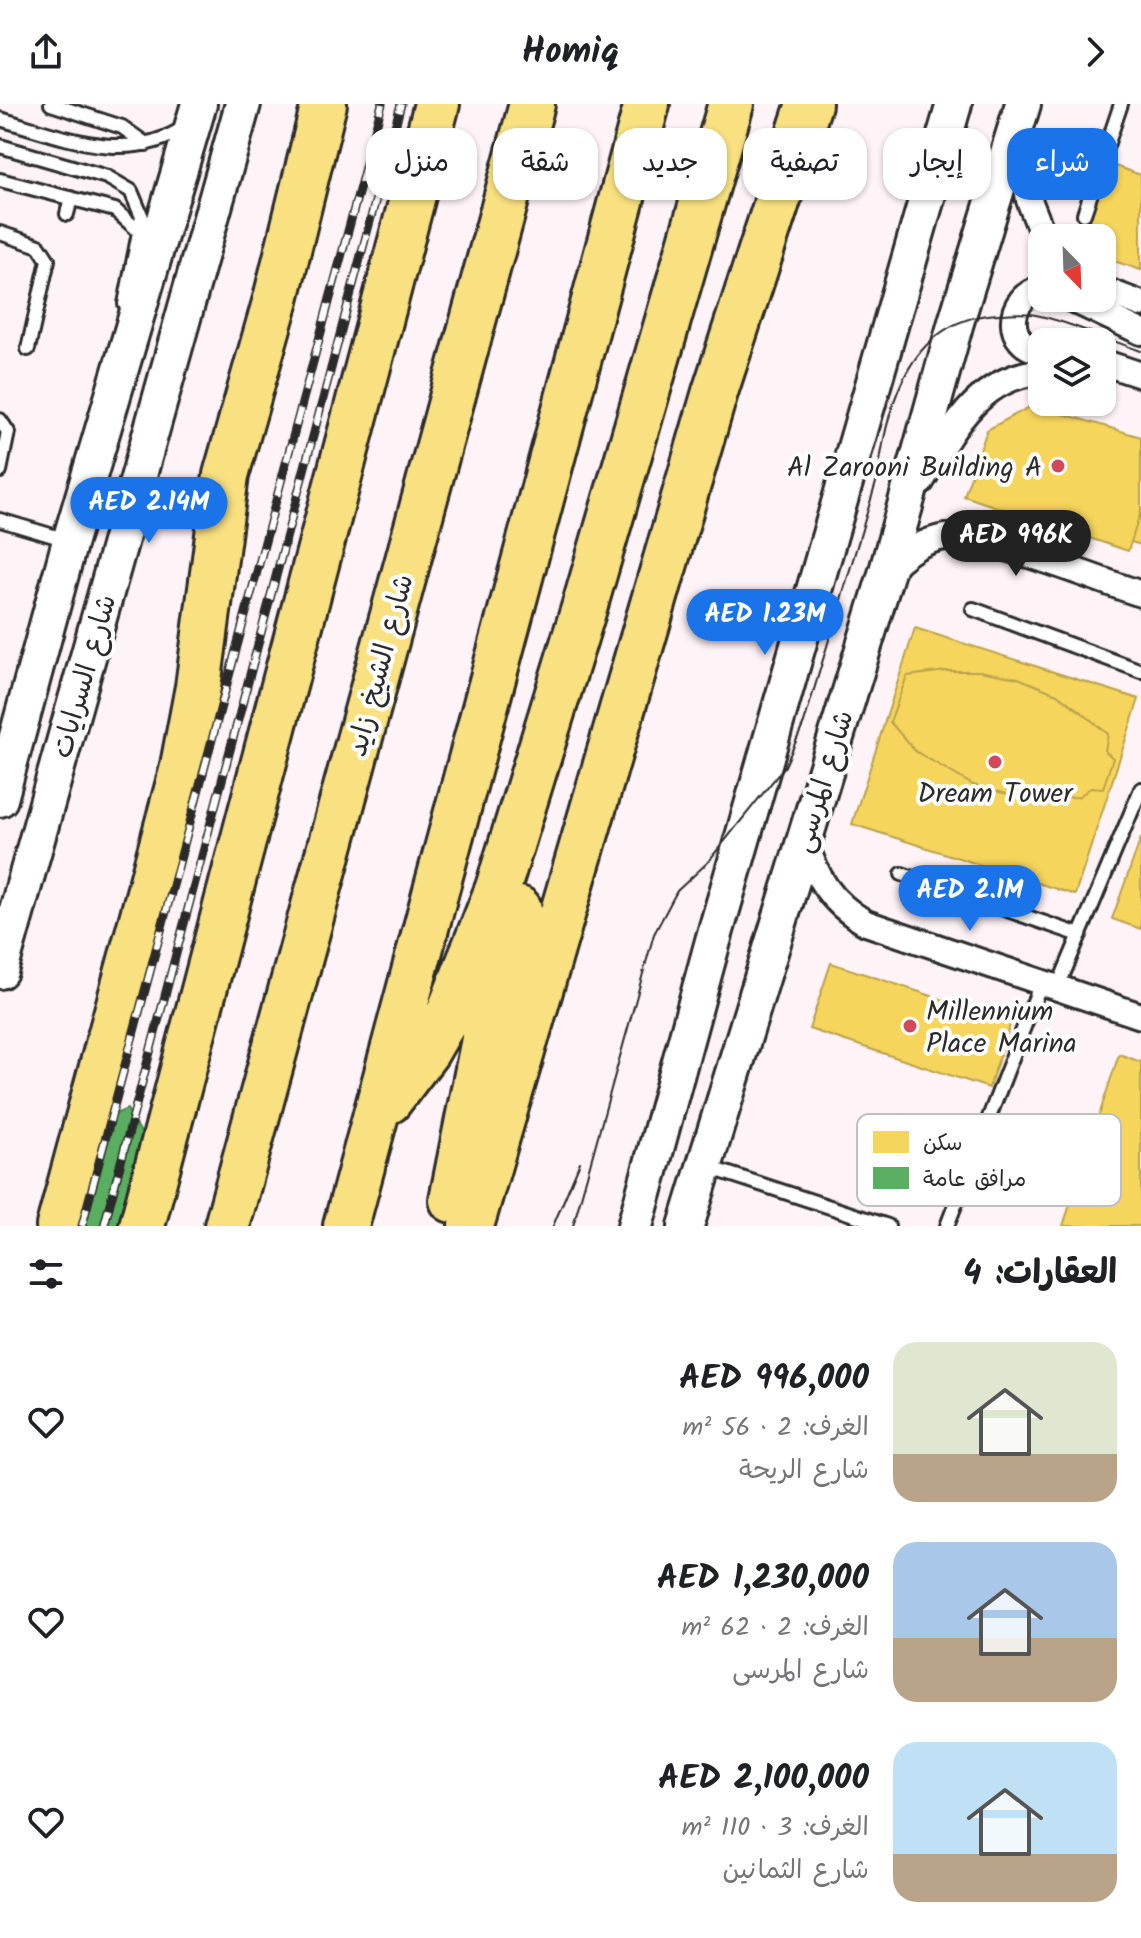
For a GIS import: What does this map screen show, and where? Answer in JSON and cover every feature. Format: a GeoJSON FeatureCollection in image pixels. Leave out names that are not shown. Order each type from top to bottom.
{"type":"FeatureCollection","features":[{"type":"Feature","properties":{"kind":"highway"},"geometry":{"type":"LineString","coordinates":[[59,1226],[182,771],[198,687],[226,475],[276,299],[324,104]]}},
{"type":"Feature","properties":{"kind":"highway"},"geometry":{"type":"LineString","coordinates":[[142,1226],[437,104]]}},
{"type":"Feature","properties":{"kind":"highway","name":"شارع الشيخ زايد"},"geometry":{"type":"LineString","coordinates":[[227,1226],[532,104]]}},
{"type":"Feature","properties":{"kind":"highway"},"geometry":{"type":"LineString","coordinates":[[346,1226],[647,104]]}},
{"type":"Feature","properties":{"kind":"highway"},"geometry":{"type":"LineString","coordinates":[[378,1115],[427,1051],[467,973],[513,845],[731,104]]}},
{"type":"Feature","properties":{"kind":"highway"},"geometry":{"type":"LineString","coordinates":[[471,1226],[715,392],[809,104]]}},
{"type":"Feature","properties":{"kind":"highway"},"geometry":{"type":"LineString","coordinates":[[447,1226],[486,1029],[555,784],[585,605]]}},
{"type":"Feature","properties":{"kind":"main road","name":"شارع السرايات"},"geometry":{"type":"LineString","coordinates":[[0,971],[243,104]]}},
{"type":"Feature","properties":{"kind":"main road"},"geometry":{"type":"LineString","coordinates":[[635,1226],[713,941],[954,104]]}},
{"type":"Feature","properties":{"kind":"main road","name":"شارع السرايات"},"geometry":{"type":"LineString","coordinates":[[0,799],[9,744],[197,112]]}},
{"type":"Feature","properties":{"kind":"main road","name":"شارع المرسى"},"geometry":{"type":"LineString","coordinates":[[686,1226],[887,571],[956,322],[1020,114]]}},
{"type":"Feature","properties":{"kind":"main road"},"geometry":{"type":"LineString","coordinates":[[167,209],[210,222]]}},
{"type":"Feature","properties":{"kind":"street"},"geometry":{"type":"LineString","coordinates":[[1020,114],[1029,200],[1038,224]]}},
{"type":"Feature","properties":{"kind":"street"},"geometry":{"type":"LineString","coordinates":[[1028,292],[1013,313],[1014,329],[1022,342],[1028,345]]}},
{"type":"Feature","properties":{"kind":"street"},"geometry":{"type":"LineString","coordinates":[[1116,294],[1141,304]]}},
{"type":"Feature","properties":{"kind":"street"},"geometry":{"type":"LineString","coordinates":[[1099,312],[1141,332]]}},
{"type":"Feature","properties":{"kind":"street"},"geometry":{"type":"LineString","coordinates":[[1116,367],[1141,375]]}},
{"type":"Feature","properties":{"kind":"street"},"geometry":{"type":"LineString","coordinates":[[903,512],[955,425],[973,403],[1013,378],[1028,375]]}},
{"type":"Feature","properties":{"kind":"street"},"geometry":{"type":"LineString","coordinates":[[1116,382],[1141,389]]}},
{"type":"Feature","properties":{"kind":"street"},"geometry":{"type":"LineString","coordinates":[[887,571],[903,554],[923,543],[959,537],[1141,594]]}},
{"type":"Feature","properties":{"kind":"street"},"geometry":{"type":"LineString","coordinates":[[804,838],[822,887],[841,908],[866,923],[1141,1016]]}},
{"type":"Feature","properties":{"kind":"lane"},"geometry":{"type":"LineString","coordinates":[[51,104],[122,127],[146,144]]}},
{"type":"Feature","properties":{"kind":"lane"},"geometry":{"type":"LineString","coordinates":[[99,119],[103,104]]}},
{"type":"Feature","properties":{"kind":"lane"},"geometry":{"type":"LineString","coordinates":[[1084,214],[1121,104]]}},
{"type":"Feature","properties":{"kind":"lane"},"geometry":{"type":"LineString","coordinates":[[0,119],[102,147],[146,144],[197,112]]}},
{"type":"Feature","properties":{"kind":"lane"},"geometry":{"type":"LineString","coordinates":[[0,146],[120,182],[138,203],[140,232],[127,287],[127,341]]}},
{"type":"Feature","properties":{"kind":"lane"},"geometry":{"type":"LineString","coordinates":[[5,196],[4,181],[71,198],[115,210],[140,232]]}},
{"type":"Feature","properties":{"kind":"lane"},"geometry":{"type":"LineString","coordinates":[[67,214],[71,198]]}},
{"type":"Feature","properties":{"kind":"lane"},"geometry":{"type":"LineString","coordinates":[[0,233],[39,246],[48,260],[28,349]]}},
{"type":"Feature","properties":{"kind":"lane"},"geometry":{"type":"LineString","coordinates":[[0,420],[8,432],[0,471]]}},
{"type":"Feature","properties":{"kind":"lane"},"geometry":{"type":"LineString","coordinates":[[0,520],[70,541]]}},
{"type":"Feature","properties":{"kind":"lane"},"geometry":{"type":"LineString","coordinates":[[973,609],[1141,671]]}},
{"type":"Feature","properties":{"kind":"lane"},"geometry":{"type":"LineString","coordinates":[[995,1114],[1049,986],[1080,935],[1141,789]]}},
{"type":"Feature","properties":{"kind":"lane"},"geometry":{"type":"LineString","coordinates":[[902,874],[1080,935]]}},
{"type":"Feature","properties":{"kind":"lane"},"geometry":{"type":"LineString","coordinates":[[704,1166],[888,1226]]}},
{"type":"Feature","properties":{"kind":"lane"},"geometry":{"type":"LineString","coordinates":[[947,1226],[956,1206]]}},
{"type":"Feature","properties":{"kind":"building: سكن"},"geometry":{"type":"Polygon","coordinates":[[[1118,167],[1141,175],[1141,270],[1116,262],[1116,224],[1086,224],[1094,200],[1118,200],[1118,167]]]}},
{"type":"Feature","properties":{"kind":"building: سكن","name":"Al Zarooni Building A"},"geometry":{"type":"Polygon","coordinates":[[[1028,408],[1028,416],[1070,416],[1141,437],[1141,511],[1128,551],[964,496],[987,430],[1028,408]]]}},
{"type":"Feature","properties":{"kind":"building: سكن"},"geometry":{"type":"Polygon","coordinates":[[[1141,511],[1141,545],[1131,542],[1141,511]]]}},
{"type":"Feature","properties":{"kind":"building: سكن","name":"Dream Tower"},"geometry":{"type":"Polygon","coordinates":[[[915,628],[1139,699],[1075,895],[852,824],[915,628]]]}},
{"type":"Feature","properties":{"kind":"building: سكن"},"geometry":{"type":"Polygon","coordinates":[[[979,671],[1018,678],[1057,694],[1108,734],[1105,751],[1113,758],[1103,788],[1092,787],[1078,797],[1022,798],[973,785],[915,751],[890,722],[907,676],[979,671]]]}},
{"type":"Feature","properties":{"kind":"building: سكن"},"geometry":{"type":"Polygon","coordinates":[[[1141,838],[1141,929],[1112,919],[1141,838]]]}},
{"type":"Feature","properties":{"kind":"building: سكن","name":"Millennium Place Marina"},"geometry":{"type":"Polygon","coordinates":[[[831,963],[1011,1022],[989,1088],[809,1029],[831,963]]]}},
{"type":"Feature","properties":{"kind":"building: سكن"},"geometry":{"type":"Polygon","coordinates":[[[1119,1054],[1141,1062],[1141,1226],[1063,1226],[1070,1206],[1121,1206],[1121,1114],[1099,1114],[1119,1054]]]}},
{"type":"Feature","properties":{"kind":"building: مرافق عامة"},"geometry":{"type":"Polygon","coordinates":[[[127,1109],[143,1136],[142,1226],[50,1226],[75,1170],[113,1115],[127,1109]]]}},
{"type":"Feature","properties":{"kind":"tram line"},"geometry":{"type":"LineString","coordinates":[[573,1226],[654,934],[677,891],[707,863],[785,766],[804,723],[878,476],[888,420],[909,368],[925,347],[945,330],[970,319],[1000,314],[1024,313],[1045,317],[1141,351]]}},
{"type":"Feature","properties":{"kind":"tram line"},"geometry":{"type":"LineString","coordinates":[[553,1226],[580,1162]]}},
{"type":"Feature","properties":{"kind":"railway"},"geometry":{"type":"LineString","coordinates":[[82,1226],[382,104]]}},
{"type":"Feature","properties":{"kind":"railway"},"geometry":{"type":"LineString","coordinates":[[104,1226],[401,104]]}},
{"type":"Feature","properties":{"kind":"place","name":"Al Zarooni Building A"},"geometry":{"type":"Point","coordinates":[1058,466]}},
{"type":"Feature","properties":{"kind":"place","name":"Dream Tower"},"geometry":{"type":"Point","coordinates":[995,762]}},
{"type":"Feature","properties":{"kind":"place","name":"Millennium Place Marina"},"geometry":{"type":"Point","coordinates":[910,1026]}}]}
